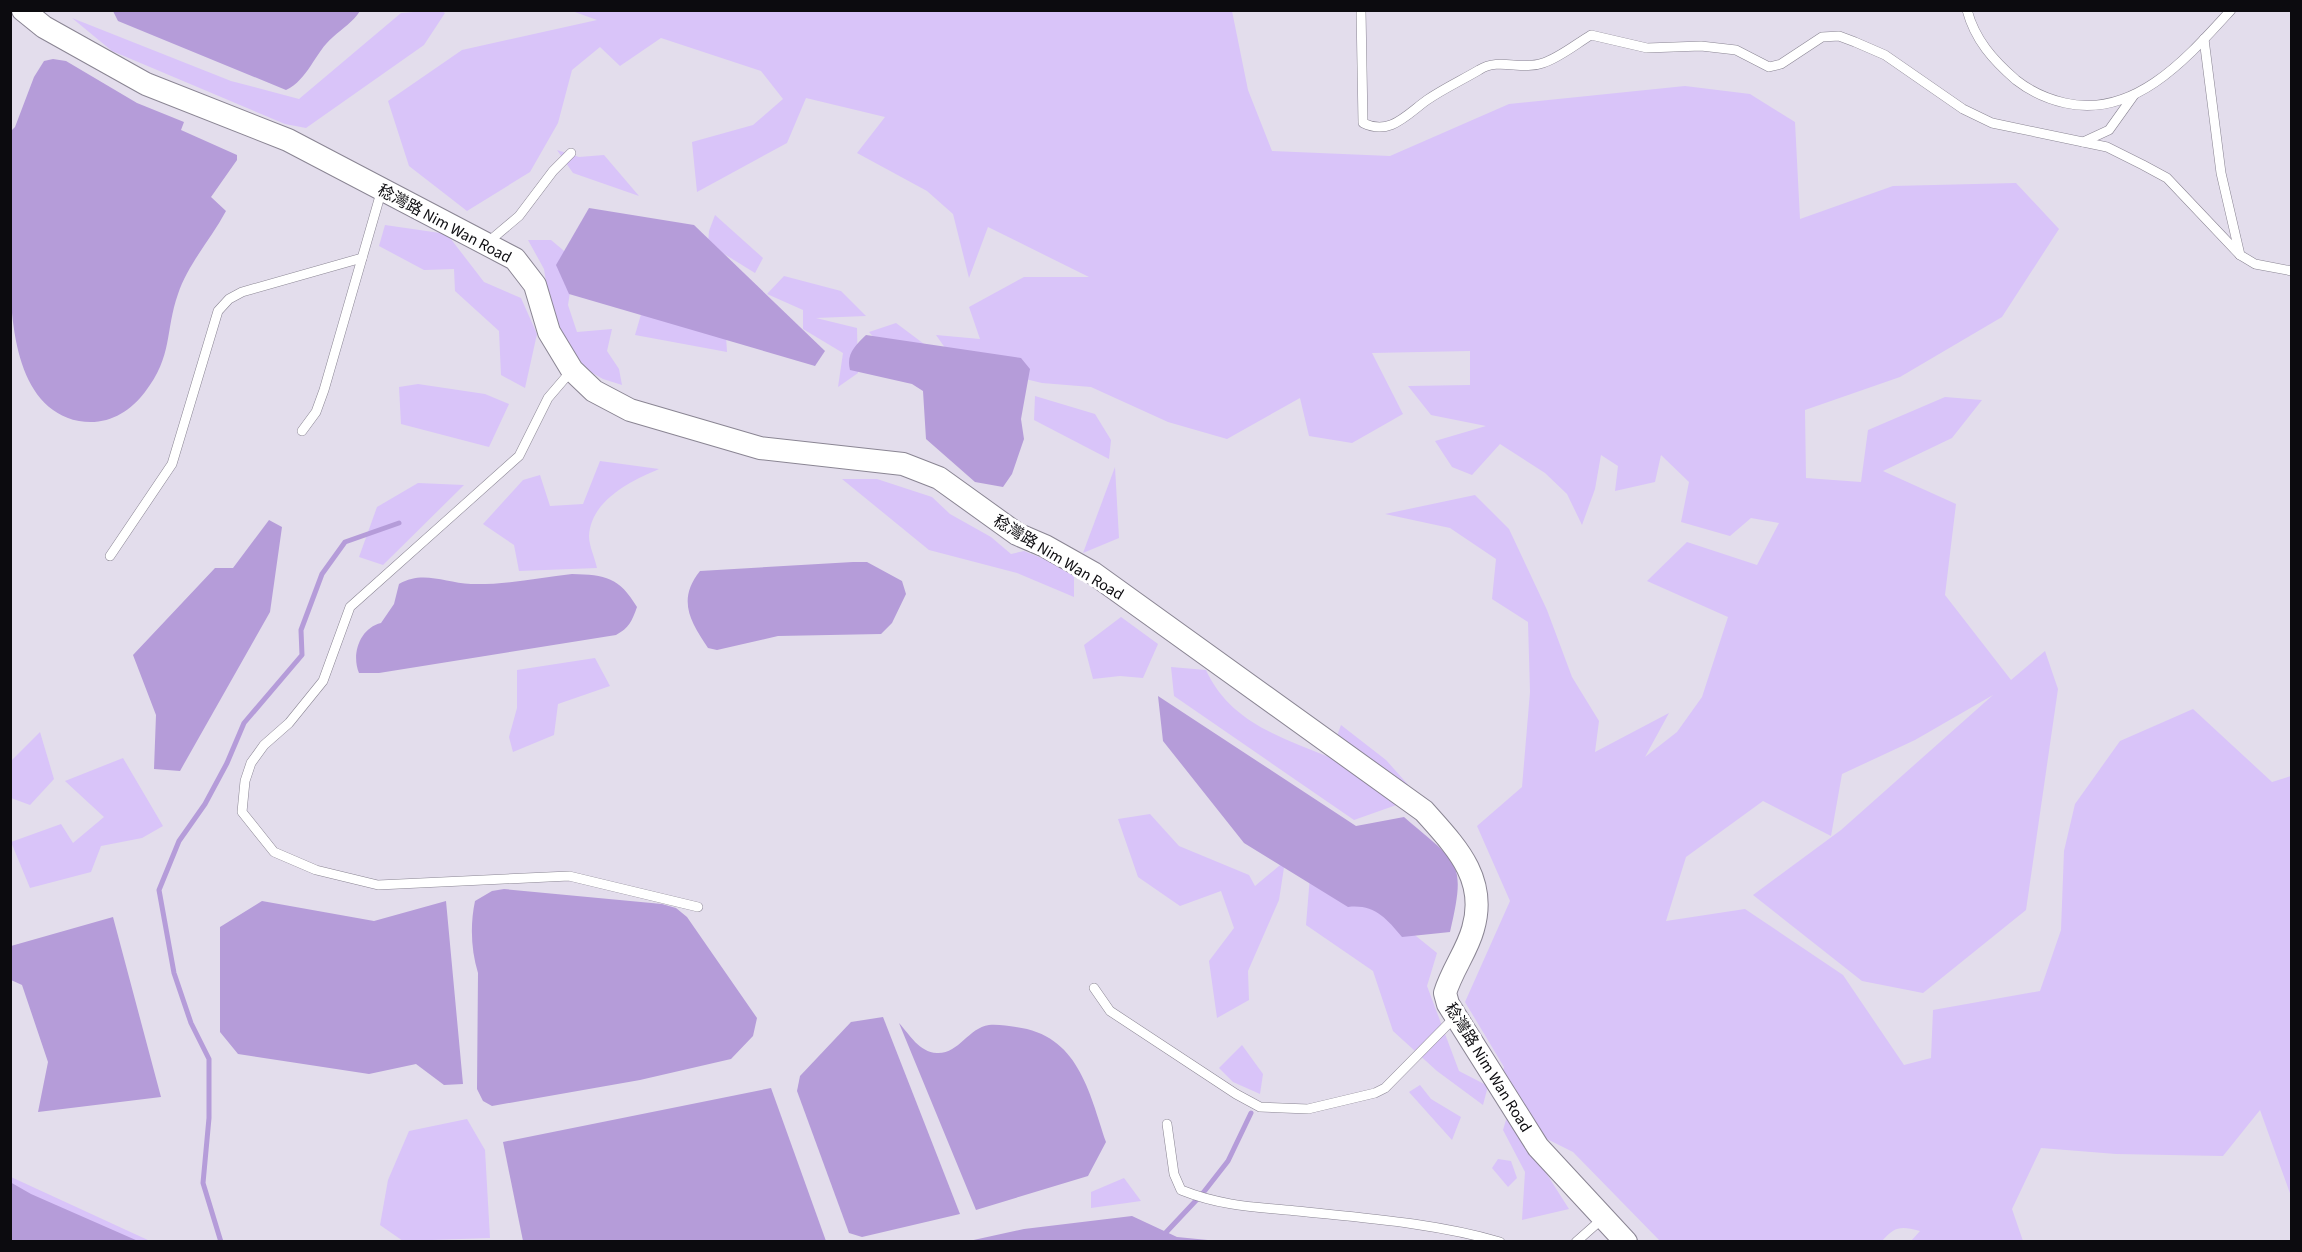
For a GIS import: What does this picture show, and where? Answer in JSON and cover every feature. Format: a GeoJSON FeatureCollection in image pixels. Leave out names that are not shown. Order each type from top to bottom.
{"type":"FeatureCollection","features":[{"type":"Feature","properties":{"kind":"street","name":"稔灣路 Nim Wan Road"},"geometry":{"type":"LineString","coordinates":[[23,10],[44,27],[146,84],[288,140],[515,259],[535,285],[549,332],[572,370],[594,391],[630,410],[760,448],[903,464],[939,478],[1017,534],[1045,546],[1093,573],[1424,811],[1457,848],[1470,869],[1479,902],[1473,930],[1445,993],[1456,1016],[1538,1147],[1602,1219],[1626,1242]]}},
{"type":"Feature","properties":{"kind":"lane"},"geometry":{"type":"LineString","coordinates":[[1361,10],[1363,123],[1374,128],[1390,126],[1408,118],[1426,101],[1485,66],[1497,63],[1530,65],[1543,63],[1591,35],[1647,48],[1701,46],[1736,50],[1769,67],[1781,64],[1822,37],[1839,36],[1885,55],[1963,109],[1992,123],[2107,147],[2167,178],[2241,255],[2255,264],[2292,272]]}},
{"type":"Feature","properties":{"kind":"lane"},"geometry":{"type":"LineString","coordinates":[[1967,10],[1982,46],[1997,64],[2024,87],[2054,100],[2082,107],[2104,106],[2134,95],[2184,61],[2231,10]]}},
{"type":"Feature","properties":{"kind":"lane"},"geometry":{"type":"LineString","coordinates":[[2204,39],[2221,173],[2241,255]]}},
{"type":"Feature","properties":{"kind":"lane"},"geometry":{"type":"LineString","coordinates":[[2083,142],[2109,130],[2134,95]]}},
{"type":"Feature","properties":{"kind":"lane"},"geometry":{"type":"LineString","coordinates":[[487,243],[519,216],[553,171],[571,153]]}},
{"type":"Feature","properties":{"kind":"lane"},"geometry":{"type":"LineString","coordinates":[[302,431],[316,412],[324,390],[382,189]]}},
{"type":"Feature","properties":{"kind":"lane"},"geometry":{"type":"LineString","coordinates":[[110,556],[172,464],[218,311],[229,299],[242,292],[362,258]]}},
{"type":"Feature","properties":{"kind":"lane"},"geometry":{"type":"LineString","coordinates":[[572,370],[548,398],[519,456],[350,608],[323,681],[289,723],[264,745],[251,763],[245,781],[242,812],[274,852],[316,870],[378,885],[569,876],[698,907]]}},
{"type":"Feature","properties":{"kind":"lane"},"geometry":{"type":"LineString","coordinates":[[1094,988],[1110,1011],[1236,1094],[1260,1107],[1308,1109],[1375,1093],[1385,1088],[1456,1016]]}},
{"type":"Feature","properties":{"kind":"lane"},"geometry":{"type":"LineString","coordinates":[[1167,1124],[1174,1174],[1181,1190],[1213,1203],[1371,1219],[1474,1234],[1500,1242]]}},
{"type":"Feature","properties":{"kind":"lane"},"geometry":{"type":"LineString","coordinates":[[1576,1242],[1602,1219]]}},
{"type":"Feature","properties":{"kind":"shaded area"},"geometry":{"type":"Polygon","coordinates":[[[440,10],[445,13],[424,45],[306,128],[285,124],[112,51],[72,18],[231,81],[299,99],[401,13],[440,10]]]}},
{"type":"Feature","properties":{"kind":"shaded area"},"geometry":{"type":"Polygon","coordinates":[[[113,11],[360,11],[327,43],[300,80],[286,90],[118,21],[113,11]]]}},
{"type":"Feature","properties":{"kind":"shaded area"},"geometry":{"type":"Polygon","coordinates":[[[572,11],[1232,11],[1248,90],[1272,151],[1390,156],[1509,104],[1685,86],[1750,94],[1795,122],[1800,219],[1893,186],[2016,183],[2059,229],[2002,317],[1900,377],[1805,410],[1806,478],[1861,482],[1868,430],[1945,397],[1982,400],[1952,438],[1883,471],[1956,504],[1945,595],[2011,680],[2045,651],[2058,689],[2026,910],[1923,993],[1862,981],[1753,895],[1841,830],[1993,695],[1915,740],[1842,774],[1831,836],[1763,801],[1686,857],[1666,921],[1745,909],[1843,975],[1904,1065],[1931,1058],[1933,1010],[2040,991],[2061,930],[2064,851],[2075,804],[2120,741],[2193,709],[2272,782],[2291,776],[2291,1196],[2260,1110],[2223,1156],[2116,1154],[2041,1148],[2012,1209],[2023,1241],[1911,1241],[1920,1231],[1899,1228],[1882,1241],[1660,1241],[1573,1152],[1547,1139],[1498,1091],[1504,1067],[1465,1002],[1510,901],[1477,826],[1522,787],[1530,692],[1528,622],[1492,599],[1496,559],[1450,528],[1385,514],[1475,495],[1509,529],[1547,610],[1572,677],[1599,721],[1595,752],[1669,713],[1645,757],[1677,732],[1702,697],[1728,617],[1647,581],[1687,542],[1757,565],[1779,523],[1751,518],[1730,536],[1681,522],[1689,482],[1661,455],[1655,482],[1615,491],[1618,466],[1601,455],[1595,489],[1582,525],[1567,494],[1545,473],[1500,444],[1472,475],[1452,467],[1435,441],[1486,426],[1431,415],[1408,386],[1470,385],[1470,351],[1372,353],[1403,414],[1352,443],[1309,436],[1300,398],[1227,439],[1168,422],[1091,387],[1042,383],[955,362],[936,335],[980,339],[969,307],[1024,277],[1089,277],[988,227],[969,278],[953,214],[927,191],[857,153],[885,117],[806,98],[787,143],[697,192],[692,142],[753,125],[783,99],[761,71],[661,38],[620,66],[600,47],[572,70],[558,123],[530,172],[467,211],[409,166],[388,101],[462,50],[597,20],[572,11]]]}},
{"type":"Feature","properties":{"kind":"shaded area"},"geometry":{"type":"Polygon","coordinates":[[[53,59],[66,61],[137,103],[184,122],[181,130],[237,155],[237,160],[211,197],[226,211],[182,283],[174,307],[164,355],[154,379],[132,406],[108,420],[98,422],[79,421],[55,411],[37,393],[24,370],[16,342],[12,313],[10,283],[11,131],[15,127],[34,77],[44,61],[53,59]]]}},
{"type":"Feature","properties":{"kind":"shaded area"},"geometry":{"type":"Polygon","coordinates":[[[557,150],[579,157],[604,155],[639,196],[573,173],[557,150]]]}},
{"type":"Feature","properties":{"kind":"shaded area"},"geometry":{"type":"Polygon","coordinates":[[[589,208],[694,225],[825,351],[815,366],[569,294],[556,265],[589,208]]]}},
{"type":"Feature","properties":{"kind":"shaded area"},"geometry":{"type":"Polygon","coordinates":[[[715,215],[763,258],[755,273],[708,244],[709,231],[715,215]]]}},
{"type":"Feature","properties":{"kind":"shaded area"},"geometry":{"type":"Polygon","coordinates":[[[385,225],[447,234],[484,282],[521,298],[537,334],[525,388],[501,375],[499,331],[455,291],[454,269],[424,270],[379,246],[385,225]]]}},
{"type":"Feature","properties":{"kind":"shaded area"},"geometry":{"type":"Polygon","coordinates":[[[528,240],[551,240],[575,260],[568,305],[577,332],[612,329],[607,351],[619,369],[622,385],[603,379],[557,353],[544,269],[528,240]]]}},
{"type":"Feature","properties":{"kind":"shaded area"},"geometry":{"type":"Polygon","coordinates":[[[784,276],[841,291],[866,316],[816,318],[857,328],[858,373],[838,387],[843,353],[803,329],[803,310],[767,294],[784,276]]]}},
{"type":"Feature","properties":{"kind":"shaded area"},"geometry":{"type":"Polygon","coordinates":[[[642,311],[726,336],[727,352],[635,335],[642,311]]]}},
{"type":"Feature","properties":{"kind":"shaded area"},"geometry":{"type":"Polygon","coordinates":[[[896,323],[928,347],[902,370],[869,332],[896,323]]]}},
{"type":"Feature","properties":{"kind":"shaded area"},"geometry":{"type":"Polygon","coordinates":[[[866,335],[1021,358],[1030,369],[1021,419],[1024,439],[1012,474],[1003,487],[975,482],[926,439],[923,391],[912,384],[850,370],[850,355],[866,335]]]}},
{"type":"Feature","properties":{"kind":"shaded area"},"geometry":{"type":"Polygon","coordinates":[[[418,384],[485,394],[509,404],[489,447],[401,424],[399,387],[418,384]]]}},
{"type":"Feature","properties":{"kind":"shaded area"},"geometry":{"type":"Polygon","coordinates":[[[1035,396],[1095,414],[1111,440],[1109,459],[1034,420],[1035,396]]]}},
{"type":"Feature","properties":{"kind":"shaded area"},"geometry":{"type":"Polygon","coordinates":[[[600,461],[659,469],[625,486],[605,502],[597,512],[591,523],[589,536],[597,568],[519,571],[514,545],[483,524],[523,480],[540,475],[550,506],[583,504],[600,461]]]}},
{"type":"Feature","properties":{"kind":"shaded area"},"geometry":{"type":"Polygon","coordinates":[[[1115,467],[1119,538],[1083,553],[1115,467]]]}},
{"type":"Feature","properties":{"kind":"shaded area"},"geometry":{"type":"Polygon","coordinates":[[[842,479],[877,479],[932,497],[950,514],[991,537],[1011,554],[1024,551],[1074,571],[1074,597],[1017,573],[929,550],[842,479]]]}},
{"type":"Feature","properties":{"kind":"shaded area"},"geometry":{"type":"Polygon","coordinates":[[[418,483],[464,485],[383,565],[359,557],[377,507],[418,483]]]}},
{"type":"Feature","properties":{"kind":"shaded area"},"geometry":{"type":"Polygon","coordinates":[[[269,520],[282,527],[270,612],[180,771],[154,769],[156,715],[133,655],[215,568],[233,568],[269,520]]]}},
{"type":"Feature","properties":{"kind":"shaded area"},"geometry":{"type":"Polygon","coordinates":[[[867,562],[902,581],[906,594],[892,623],[881,634],[778,636],[717,650],[708,648],[691,619],[689,591],[700,571],[867,562]]]}},
{"type":"Feature","properties":{"kind":"shaded area"},"geometry":{"type":"Polygon","coordinates":[[[572,574],[603,577],[624,589],[637,607],[627,627],[616,635],[379,673],[359,673],[356,658],[359,643],[368,630],[381,623],[394,604],[399,584],[417,578],[434,578],[471,584],[522,581],[572,574]]]}},
{"type":"Feature","properties":{"kind":"shaded area"},"geometry":{"type":"Polygon","coordinates":[[[1121,617],[1158,644],[1143,678],[1120,676],[1093,679],[1084,645],[1121,617]]]}},
{"type":"Feature","properties":{"kind":"shaded area"},"geometry":{"type":"Polygon","coordinates":[[[595,658],[610,686],[558,704],[554,735],[513,752],[509,737],[517,708],[517,670],[595,658]]]}},
{"type":"Feature","properties":{"kind":"shaded area"},"geometry":{"type":"Polygon","coordinates":[[[1171,667],[1206,670],[1228,703],[1258,726],[1329,757],[1341,725],[1386,760],[1419,797],[1354,820],[1174,696],[1171,667]]]}},
{"type":"Feature","properties":{"kind":"shaded area"},"geometry":{"type":"Polygon","coordinates":[[[1158,696],[1356,826],[1404,817],[1447,855],[1454,865],[1458,890],[1450,932],[1402,937],[1379,914],[1365,908],[1348,907],[1244,843],[1163,741],[1158,696]]]}},
{"type":"Feature","properties":{"kind":"shaded area"},"geometry":{"type":"Polygon","coordinates":[[[40,732],[54,779],[30,805],[11,798],[12,760],[40,732]]]}},
{"type":"Feature","properties":{"kind":"shaded area"},"geometry":{"type":"Polygon","coordinates":[[[123,758],[163,826],[142,838],[101,846],[91,872],[30,888],[11,842],[61,824],[73,843],[104,817],[65,781],[123,758]]]}},
{"type":"Feature","properties":{"kind":"shaded area"},"geometry":{"type":"Polygon","coordinates":[[[1150,814],[1179,846],[1249,875],[1255,886],[1285,861],[1279,900],[1248,971],[1249,1000],[1217,1018],[1209,961],[1234,928],[1221,891],[1180,906],[1138,877],[1118,819],[1150,814]]]}},
{"type":"Feature","properties":{"kind":"shaded area"},"geometry":{"type":"Polygon","coordinates":[[[1310,876],[1364,894],[1437,953],[1427,986],[1459,1071],[1488,1086],[1483,1105],[1437,1071],[1393,1031],[1373,971],[1306,925],[1310,876]]]}},
{"type":"Feature","properties":{"kind":"shaded area"},"geometry":{"type":"Polygon","coordinates":[[[504,889],[662,904],[676,908],[687,917],[757,1018],[753,1036],[731,1059],[640,1080],[492,1106],[483,1101],[477,1089],[478,973],[472,937],[472,919],[475,901],[492,891],[504,889]]]}},
{"type":"Feature","properties":{"kind":"shaded area"},"geometry":{"type":"Polygon","coordinates":[[[262,901],[374,921],[446,901],[463,1084],[444,1085],[416,1064],[369,1074],[238,1054],[220,1032],[220,927],[262,901]]]}},
{"type":"Feature","properties":{"kind":"shaded area"},"geometry":{"type":"Polygon","coordinates":[[[113,917],[161,1097],[38,1112],[48,1062],[22,985],[11,980],[11,946],[113,917]]]}},
{"type":"Feature","properties":{"kind":"shaded area"},"geometry":{"type":"Polygon","coordinates":[[[883,1017],[960,1214],[862,1237],[849,1233],[797,1091],[800,1076],[851,1022],[883,1017]]]}},
{"type":"Feature","properties":{"kind":"shaded area"},"geometry":{"type":"Polygon","coordinates":[[[899,1023],[925,1050],[937,1053],[951,1049],[975,1031],[989,1025],[1016,1027],[1037,1032],[1054,1041],[1078,1068],[1106,1142],[1088,1176],[976,1210],[899,1023]]]}},
{"type":"Feature","properties":{"kind":"shaded area"},"geometry":{"type":"Polygon","coordinates":[[[1242,1045],[1263,1074],[1260,1094],[1233,1082],[1219,1068],[1242,1045]]]}},
{"type":"Feature","properties":{"kind":"shaded area"},"geometry":{"type":"Polygon","coordinates":[[[1420,1085],[1431,1099],[1461,1117],[1452,1140],[1409,1092],[1420,1085]]]}},
{"type":"Feature","properties":{"kind":"shaded area"},"geometry":{"type":"Polygon","coordinates":[[[771,1088],[826,1241],[523,1241],[503,1142],[771,1088]]]}},
{"type":"Feature","properties":{"kind":"shaded area"},"geometry":{"type":"Polygon","coordinates":[[[1508,1113],[1569,1209],[1522,1220],[1525,1172],[1503,1130],[1508,1113]]]}},
{"type":"Feature","properties":{"kind":"shaded area"},"geometry":{"type":"Polygon","coordinates":[[[467,1119],[485,1150],[490,1238],[403,1241],[380,1225],[388,1180],[409,1131],[467,1119]]]}},
{"type":"Feature","properties":{"kind":"shaded area"},"geometry":{"type":"Polygon","coordinates":[[[1498,1159],[1511,1161],[1517,1178],[1508,1187],[1492,1168],[1498,1159]]]}},
{"type":"Feature","properties":{"kind":"shaded area"},"geometry":{"type":"Polygon","coordinates":[[[11,1177],[150,1241],[11,1241],[11,1177]]]}},
{"type":"Feature","properties":{"kind":"shaded area"},"geometry":{"type":"Polygon","coordinates":[[[1124,1178],[1141,1201],[1091,1208],[1091,1192],[1124,1178]]]}},
{"type":"Feature","properties":{"kind":"shaded area"},"geometry":{"type":"Polygon","coordinates":[[[10,1182],[31,1194],[138,1241],[11,1241],[10,1182]]]}},
{"type":"Feature","properties":{"kind":"shaded area"},"geometry":{"type":"Polygon","coordinates":[[[1132,1216],[1177,1237],[1218,1241],[969,1241],[1024,1229],[1132,1216]]]}},
{"type":"Feature","properties":{"kind":"waterway"},"geometry":{"type":"LineString","coordinates":[[221,1242],[203,1183],[209,1118],[209,1059],[191,1023],[174,973],[159,890],[179,841],[205,804],[227,763],[244,723],[302,655],[301,630],[322,574],[345,542],[399,523]]}},
{"type":"Feature","properties":{"kind":"waterway"},"geometry":{"type":"LineString","coordinates":[[1157,1242],[1203,1193],[1228,1161],[1251,1113]]}}]}
